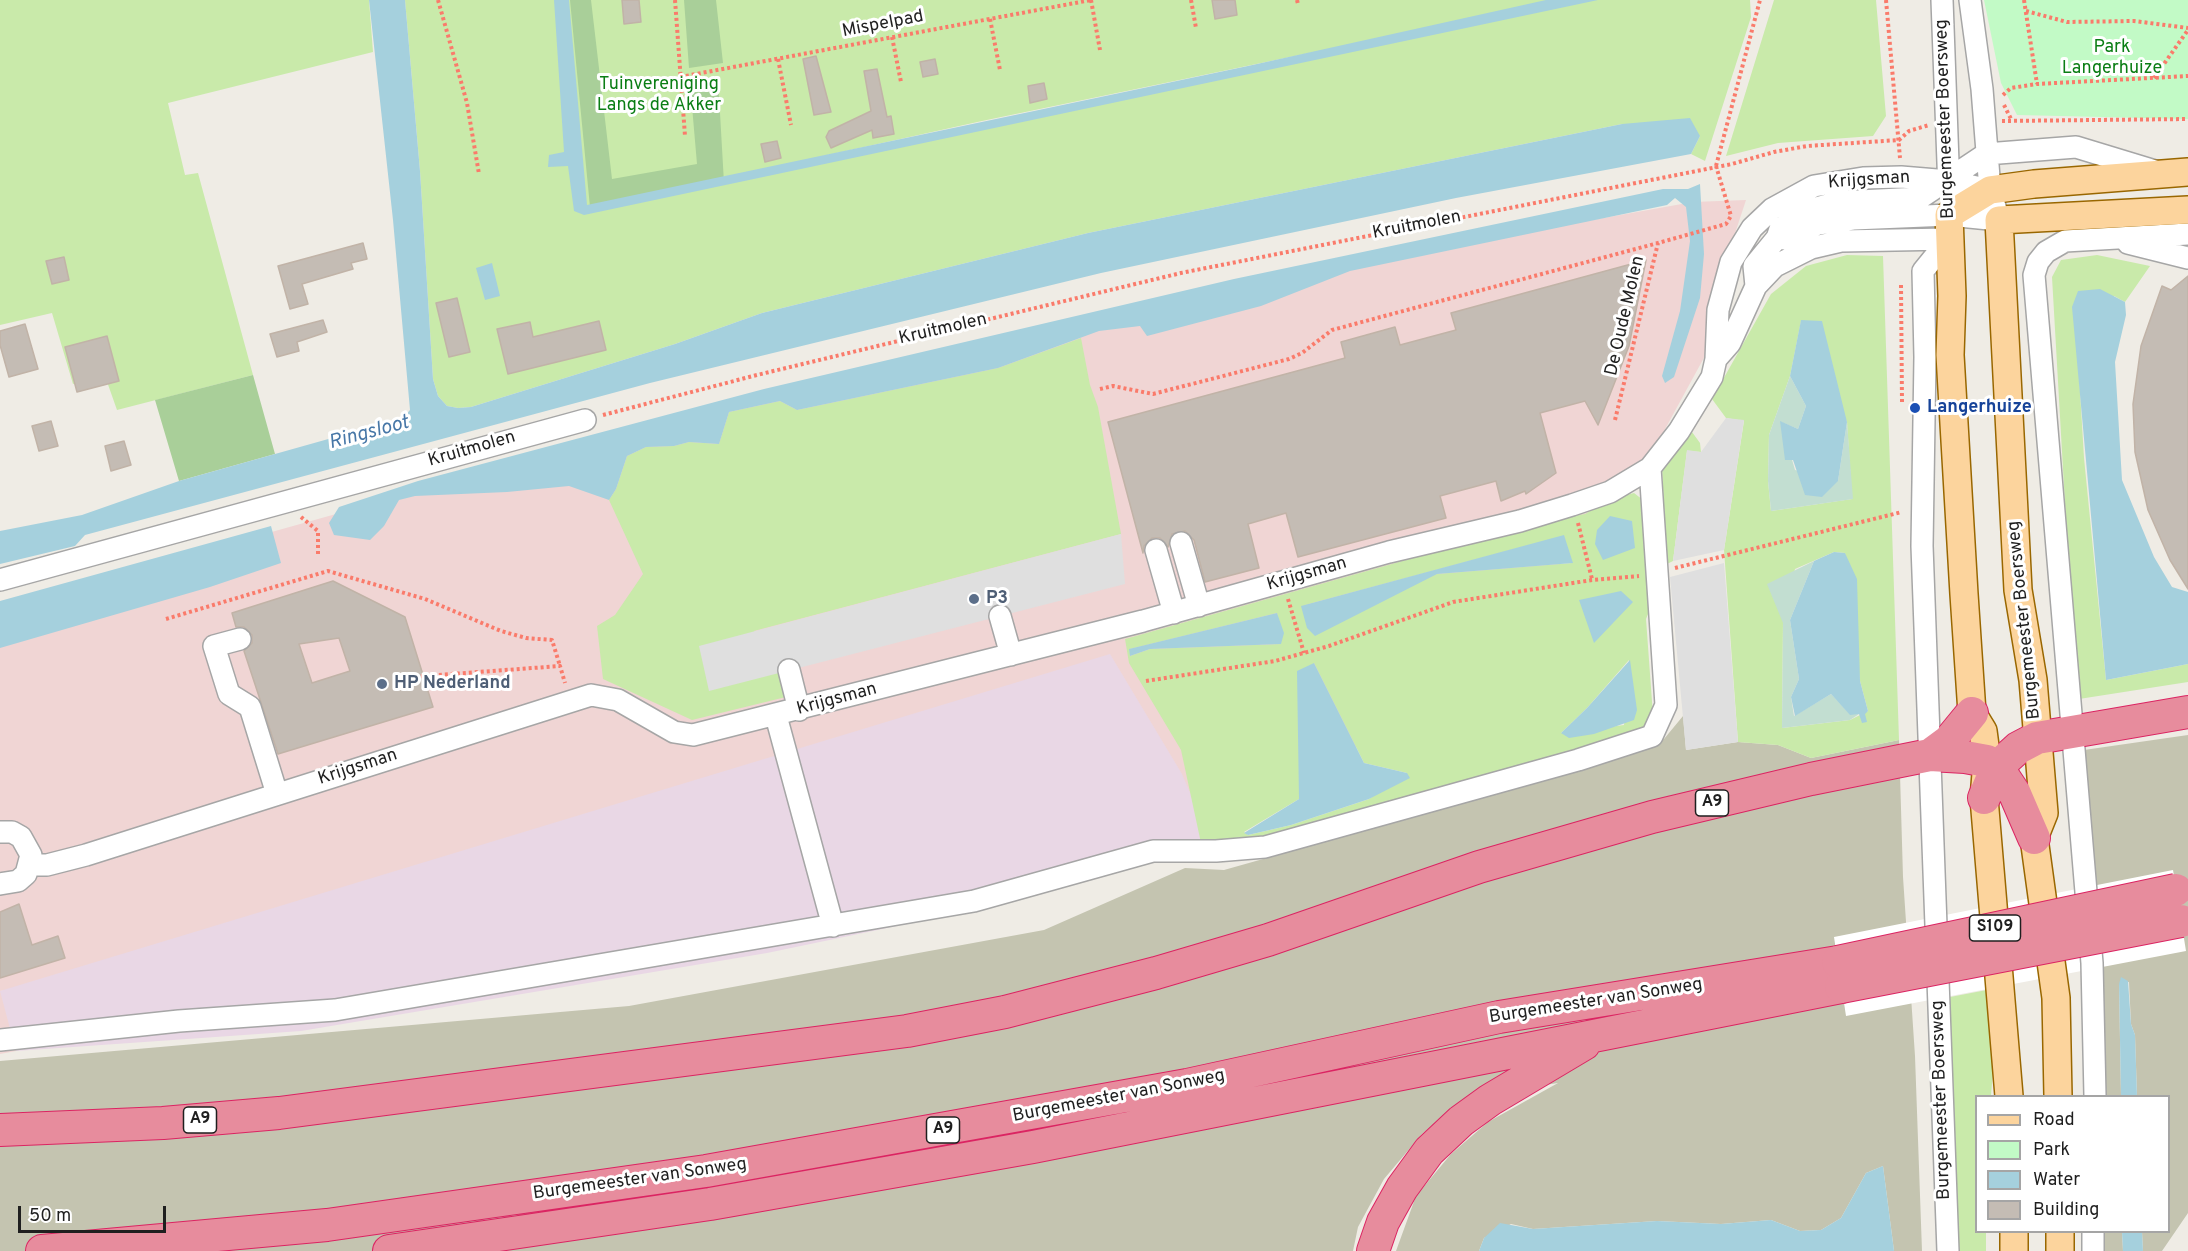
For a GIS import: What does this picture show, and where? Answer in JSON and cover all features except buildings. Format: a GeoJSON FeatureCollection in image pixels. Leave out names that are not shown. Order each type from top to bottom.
{"type":"FeatureCollection","features":[{"type":"Feature","properties":{"kind":"highway","name":"A9"},"geometry":{"type":"LineString","coordinates":[[1930,755],[1949,741],[1971,702]]}},
{"type":"Feature","properties":{"kind":"highway"},"geometry":{"type":"LineString","coordinates":[[1984,798],[1992,764],[2037,738],[2188,712]]}},
{"type":"Feature","properties":{"kind":"highway","name":"A9"},"geometry":{"type":"LineString","coordinates":[[0,1130],[163,1123],[279,1113],[907,1031],[1005,1012],[1156,973],[1268,940],[1479,867],[1652,817],[1811,779],[1930,755],[1949,755],[1992,764]]}},
{"type":"Feature","properties":{"kind":"highway"},"geometry":{"type":"LineString","coordinates":[[1992,764],[2015,794],[2034,838]]}},
{"type":"Feature","properties":{"kind":"highway","name":"Burgemeester van Sonweg"},"geometry":{"type":"LineString","coordinates":[[389,1251],[567,1226],[870,1177],[1033,1147],[1600,1034],[2182,889]]}},
{"type":"Feature","properties":{"kind":"highway","name":"Burgemeester van Sonweg"},"geometry":{"type":"LineString","coordinates":[[42,1251],[327,1225],[706,1172],[1187,1085],[1499,1017],[1840,974],[2185,921]]}},
{"type":"Feature","properties":{"kind":"highway","name":"A9"},"geometry":{"type":"LineString","coordinates":[[1373,1251],[1383,1222],[1397,1197],[1429,1151],[1461,1121],[1490,1100],[1600,1034]]}},
{"type":"Feature","properties":{"kind":"main road"},"geometry":{"type":"LineString","coordinates":[[1949,227],[1990,190],[2175,173]]}},
{"type":"Feature","properties":{"kind":"main road"},"geometry":{"type":"LineString","coordinates":[[1999,220],[2188,210]]}},
{"type":"Feature","properties":{"kind":"main road","name":"Burgemeester Boersweg"},"geometry":{"type":"LineString","coordinates":[[1999,220],[2018,590],[2033,680],[2044,813],[2034,838],[2056,998],[2058,1095]]}},
{"type":"Feature","properties":{"kind":"main road","name":"Burgemeester Boersweg"},"geometry":{"type":"LineString","coordinates":[[1949,227],[1952,296],[1951,367],[1971,702],[1983,731],[1992,764]]}},
{"type":"Feature","properties":{"kind":"main road","name":"S109"},"geometry":{"type":"LineString","coordinates":[[1984,798],[2009,1095]]}},
{"type":"Feature","properties":{"kind":"main road"},"geometry":{"type":"LineString","coordinates":[[2014,1233],[2014,1251]]}},
{"type":"Feature","properties":{"kind":"main road"},"geometry":{"type":"LineString","coordinates":[[2060,1233],[2060,1251]]}},
{"type":"Feature","properties":{"kind":"street","name":"Burgemeester Boersweg"},"geometry":{"type":"LineString","coordinates":[[1942,0],[1949,227],[1923,271],[1925,357],[1922,546],[1948,1251]]}},
{"type":"Feature","properties":{"kind":"street","name":"Burgemeester Boersweg"},"geometry":{"type":"LineString","coordinates":[[1970,0],[1990,190],[1999,220]]}},
{"type":"Feature","properties":{"kind":"street"},"geometry":{"type":"LineString","coordinates":[[1949,181],[1986,153],[2076,147],[2175,173]]}},
{"type":"Feature","properties":{"kind":"street","name":"Krijgsman"},"geometry":{"type":"LineString","coordinates":[[31,865],[47,865],[86,855],[591,695],[618,700],[674,732],[693,735],[776,716],[1174,613],[1572,505],[1610,492],[1650,468],[1679,431],[1712,377],[1716,359],[1718,310],[1731,262],[1739,246],[1772,209],[1792,196],[1826,182],[1901,177],[1949,181]]}},
{"type":"Feature","properties":{"kind":"street"},"geometry":{"type":"LineString","coordinates":[[1949,181],[1990,190]]}},
{"type":"Feature","properties":{"kind":"street","name":"Krijgsman"},"geometry":{"type":"LineString","coordinates":[[1756,286],[1754,266],[1780,229],[1797,218],[1817,208],[1839,202],[1920,198],[1949,181]]}},
{"type":"Feature","properties":{"kind":"street"},"geometry":{"type":"LineString","coordinates":[[1792,196],[1799,204],[1797,218]]}},
{"type":"Feature","properties":{"kind":"street"},"geometry":{"type":"LineString","coordinates":[[2048,217],[2058,230],[2100,229],[2115,232],[2133,246],[2188,258]]}},
{"type":"Feature","properties":{"kind":"street"},"geometry":{"type":"LineString","coordinates":[[1949,227],[1999,220]]}},
{"type":"Feature","properties":{"kind":"street","name":"Krijgsman"},"geometry":{"type":"LineString","coordinates":[[1772,243],[1786,239],[1802,229],[1833,221],[1949,227]]}},
{"type":"Feature","properties":{"kind":"street"},"geometry":{"type":"LineString","coordinates":[[1758,222],[1760,236],[1772,243],[1785,256],[1794,256]]}},
{"type":"Feature","properties":{"kind":"street","name":"Krijgsman"},"geometry":{"type":"LineString","coordinates":[[1716,359],[1730,343],[1756,286],[1775,266],[1811,248],[1841,241],[1949,227]]}},
{"type":"Feature","properties":{"kind":"street"},"geometry":{"type":"LineString","coordinates":[[2121,238],[2188,234]]}},
{"type":"Feature","properties":{"kind":"street","name":"Burgemeester Boersweg"},"geometry":{"type":"LineString","coordinates":[[2095,1095],[2091,963],[2034,275],[2038,262],[2046,252],[2065,241],[2121,238]]}},
{"type":"Feature","properties":{"kind":"street","name":"Kruitmolen"},"geometry":{"type":"LineString","coordinates":[[0,580],[585,420]]}},
{"type":"Feature","properties":{"kind":"street"},"geometry":{"type":"LineString","coordinates":[[0,1041],[179,1022],[334,1010],[974,901],[1153,851],[1216,851],[1265,847],[1578,760],[1652,736],[1666,705],[1650,468]]}},
{"type":"Feature","properties":{"kind":"street"},"geometry":{"type":"LineString","coordinates":[[1181,543],[1199,606]]}},
{"type":"Feature","properties":{"kind":"street"},"geometry":{"type":"LineString","coordinates":[[1156,550],[1174,613]]}},
{"type":"Feature","properties":{"kind":"street"},"geometry":{"type":"LineString","coordinates":[[1000,616],[1011,655]]}},
{"type":"Feature","properties":{"kind":"street"},"geometry":{"type":"LineString","coordinates":[[240,639],[214,646],[229,694],[250,707],[277,794]]}},
{"type":"Feature","properties":{"kind":"street"},"geometry":{"type":"LineString","coordinates":[[789,670],[799,710]]}},
{"type":"Feature","properties":{"kind":"street"},"geometry":{"type":"LineString","coordinates":[[776,716],[833,926]]}},
{"type":"Feature","properties":{"kind":"street"},"geometry":{"type":"LineString","coordinates":[[0,832],[12,832],[21,837],[28,845],[31,865],[18,881],[0,884]]}},
{"type":"Feature","properties":{"kind":"street"},"geometry":{"type":"LineString","coordinates":[[2093,1233],[2093,1251]]}},
{"type":"Feature","properties":{"kind":"path"},"geometry":{"type":"LineString","coordinates":[[438,0],[467,103],[479,174]]}},
{"type":"Feature","properties":{"kind":"path"},"geometry":{"type":"LineString","coordinates":[[675,0],[685,136]]}},
{"type":"Feature","properties":{"kind":"path"},"geometry":{"type":"LineString","coordinates":[[1091,0],[1100,50]]}},
{"type":"Feature","properties":{"kind":"path","name":"Mispelpad"},"geometry":{"type":"LineString","coordinates":[[680,77],[1091,0]]}},
{"type":"Feature","properties":{"kind":"path"},"geometry":{"type":"LineString","coordinates":[[1191,0],[1196,28]]}},
{"type":"Feature","properties":{"kind":"path"},"geometry":{"type":"LineString","coordinates":[[1716,166],[1760,0]]}},
{"type":"Feature","properties":{"kind":"path"},"geometry":{"type":"LineString","coordinates":[[1886,0],[1901,177]]}},
{"type":"Feature","properties":{"kind":"path"},"geometry":{"type":"LineString","coordinates":[[2024,0],[2037,84]]}},
{"type":"Feature","properties":{"kind":"path"},"geometry":{"type":"LineString","coordinates":[[2026,11],[2067,22],[2134,21],[2188,29],[2153,78]]}},
{"type":"Feature","properties":{"kind":"path"},"geometry":{"type":"LineString","coordinates":[[990,19],[1000,70]]}},
{"type":"Feature","properties":{"kind":"path"},"geometry":{"type":"LineString","coordinates":[[892,37],[901,82]]}},
{"type":"Feature","properties":{"kind":"path"},"geometry":{"type":"LineString","coordinates":[[778,59],[791,125]]}},
{"type":"Feature","properties":{"kind":"path"},"geometry":{"type":"LineString","coordinates":[[2012,121],[2003,103],[2005,93],[2011,88],[2037,84],[2188,76]]}},
{"type":"Feature","properties":{"kind":"path"},"geometry":{"type":"LineString","coordinates":[[1984,120],[2188,119]]}},
{"type":"Feature","properties":{"kind":"path"},"geometry":{"type":"LineString","coordinates":[[1899,140],[1909,131],[1946,123]]}},
{"type":"Feature","properties":{"kind":"path","name":"Kruitmolen"},"geometry":{"type":"LineString","coordinates":[[585,420],[757,375],[1181,273],[1807,146],[1899,140]]}},
{"type":"Feature","properties":{"kind":"path","name":"De Oude Molen"},"geometry":{"type":"LineString","coordinates":[[1615,420],[1658,243],[1726,224],[1731,216],[1716,166]]}},
{"type":"Feature","properties":{"kind":"path"},"geometry":{"type":"LineString","coordinates":[[1100,389],[1113,386],[1153,394],[1289,359],[1302,353],[1332,330],[1658,243]]}},
{"type":"Feature","properties":{"kind":"path"},"geometry":{"type":"LineString","coordinates":[[1902,281],[1902,407]]}},
{"type":"Feature","properties":{"kind":"path"},"geometry":{"type":"LineString","coordinates":[[294,500],[303,520],[318,531],[318,555]]}},
{"type":"Feature","properties":{"kind":"path"},"geometry":{"type":"LineString","coordinates":[[1902,500],[1902,524]]}},
{"type":"Feature","properties":{"kind":"path"},"geometry":{"type":"LineString","coordinates":[[1572,505],[1592,580]]}},
{"type":"Feature","properties":{"kind":"path"},"geometry":{"type":"LineString","coordinates":[[1146,681],[1275,661],[1453,602],[1592,580],[1658,573],[1902,512]]}},
{"type":"Feature","properties":{"kind":"path"},"geometry":{"type":"LineString","coordinates":[[166,619],[328,571],[425,598],[501,631],[526,638],[552,640],[571,701]]}},
{"type":"Feature","properties":{"kind":"path"},"geometry":{"type":"LineString","coordinates":[[1283,582],[1304,653]]}},
{"type":"Feature","properties":{"kind":"path"},"geometry":{"type":"LineString","coordinates":[[397,678],[560,666]]}},
{"type":"Feature","properties":{"kind":"shaded area"},"geometry":{"type":"Polygon","coordinates":[[[1746,200],[1715,294],[1706,354],[1652,453],[1611,519],[1302,796],[1,991],[16,1051],[0,1054],[0,608],[604,439],[1418,251],[1693,202],[1746,200]]]}},
{"type":"Feature","properties":{"kind":"shaded area"},"geometry":{"type":"Polygon","coordinates":[[[1790,376],[1806,406],[1798,429],[1781,422],[1795,470],[1838,481],[1847,422],[1853,499],[1771,511],[1768,481],[1769,435],[1790,376]]]}},
{"type":"Feature","properties":{"kind":"shaded area"},"geometry":{"type":"Polygon","coordinates":[[[1726,418],[1744,420],[1724,550],[1673,561],[1687,450],[1701,452],[1726,418]]]}},
{"type":"Feature","properties":{"kind":"shaded area","name":"P3"},"geometry":{"type":"Polygon","coordinates":[[[1121,534],[1125,584],[709,691],[699,646],[1121,534]]]}},
{"type":"Feature","properties":{"kind":"shaded area"},"geometry":{"type":"Polygon","coordinates":[[[1814,561],[1790,620],[1799,679],[1791,697],[1794,716],[1831,694],[1850,714],[1859,714],[1850,720],[1782,728],[1783,623],[1767,584],[1814,561]]]}},
{"type":"Feature","properties":{"kind":"shaded area"},"geometry":{"type":"Polygon","coordinates":[[[1724,563],[1738,742],[1686,750],[1670,577],[1724,563]]]}},
{"type":"Feature","properties":{"kind":"shaded area"},"geometry":{"type":"Polygon","coordinates":[[[1110,654],[1182,774],[1210,839],[1118,872],[969,911],[767,953],[301,1031],[16,1051],[0,991],[1110,654]]]}},
{"type":"Feature","properties":{"kind":"shaded area"},"geometry":{"type":"Polygon","coordinates":[[[1683,716],[1686,750],[1738,742],[1778,745],[1811,758],[1899,740],[1903,877],[1915,1056],[1922,1251],[1894,1251],[1883,1166],[1866,1173],[1841,1218],[1821,1230],[1800,1231],[1771,1220],[1721,1224],[1657,1221],[1533,1229],[1511,1224],[1484,1238],[1479,1251],[1396,1251],[1416,1196],[1451,1154],[1488,1122],[1558,1083],[1466,1097],[1422,1134],[1384,1179],[1358,1227],[1353,1251],[0,1251],[0,1061],[629,1006],[1044,930],[1185,868],[1224,870],[1604,763],[1664,739],[1683,716]]]}},
{"type":"Feature","properties":{"kind":"shaded area"},"geometry":{"type":"Polygon","coordinates":[[[2188,735],[2188,1213],[2162,1251],[2143,1251],[2142,1233],[2170,1233],[2170,1095],[2137,1095],[2135,1035],[2131,1024],[2129,982],[2119,984],[2121,1095],[2103,1095],[2104,961],[2084,750],[2188,735]]]}},
{"type":"Feature","properties":{"kind":"shaded area"},"geometry":{"type":"Polygon","coordinates":[[[2103,1233],[2122,1233],[2123,1251],[2103,1251],[2103,1233]]]}},
{"type":"Feature","properties":{"kind":"green space"},"geometry":{"type":"Polygon","coordinates":[[[0,0],[369,0],[373,52],[168,103],[185,175],[198,173],[253,375],[117,410],[105,376],[73,384],[52,313],[0,325],[0,0]]]}},
{"type":"Feature","properties":{"kind":"green space","name":"Tuinvereniging Langs de Akker"},"geometry":{"type":"Polygon","coordinates":[[[405,0],[1750,0],[1751,17],[1705,161],[1691,154],[1700,136],[1622,124],[1088,233],[762,313],[675,344],[471,407],[447,406],[438,396],[433,379],[420,171],[405,0]],[[1348,45],[982,121],[592,207],[1348,45]]]}},
{"type":"Feature","properties":{"kind":"green space"},"geometry":{"type":"Polygon","coordinates":[[[570,0],[591,0],[612,179],[697,164],[690,83],[718,78],[724,183],[590,207],[570,0]]]}},
{"type":"Feature","properties":{"kind":"green space"},"geometry":{"type":"Polygon","coordinates":[[[684,0],[716,0],[723,63],[689,68],[684,0]]]}},
{"type":"Feature","properties":{"kind":"green space"},"geometry":{"type":"Polygon","coordinates":[[[1774,0],[1876,0],[1886,116],[1873,136],[1778,143],[1726,156],[1774,0]]]}},
{"type":"Feature","properties":{"kind":"green space","name":"Park Langerhuize"},"geometry":{"type":"Polygon","coordinates":[[[1984,0],[2188,0],[2188,119],[2017,115],[2001,83],[1984,0]]]}},
{"type":"Feature","properties":{"kind":"green space"},"geometry":{"type":"Polygon","coordinates":[[[1847,255],[1883,256],[1899,740],[1811,758],[1778,745],[1738,742],[1724,550],[1744,421],[1726,418],[1712,399],[1771,294],[1806,266],[1847,255]],[[1801,321],[1790,376],[1769,435],[1768,481],[1771,511],[1852,499],[1847,422],[1801,321]],[[1834,552],[1795,569],[1783,623],[1782,728],[1850,720],[1868,711],[1860,681],[1845,553],[1834,552]]]}},
{"type":"Feature","properties":{"kind":"green space"},"geometry":{"type":"Polygon","coordinates":[[[2097,255],[2150,266],[2125,302],[2114,296],[2079,374],[2084,458],[2106,680],[2188,664],[2188,682],[2079,699],[2072,626],[2052,277],[2061,260],[2097,255]]]}},
{"type":"Feature","properties":{"kind":"green space"},"geometry":{"type":"Polygon","coordinates":[[[1081,338],[1090,385],[1098,407],[1121,534],[754,631],[779,673],[786,697],[692,720],[603,679],[597,626],[615,615],[643,574],[609,500],[616,489],[627,456],[646,447],[674,446],[689,442],[719,444],[729,412],[780,401],[797,410],[998,368],[1081,338]]]}},
{"type":"Feature","properties":{"kind":"green space"},"geometry":{"type":"Polygon","coordinates":[[[253,375],[275,454],[179,481],[155,400],[253,375]]]}},
{"type":"Feature","properties":{"kind":"green space"},"geometry":{"type":"Polygon","coordinates":[[[1692,432],[1700,443],[1701,452],[1687,451],[1673,561],[1667,564],[1662,468],[1692,432]]]}},
{"type":"Feature","properties":{"kind":"green space"},"geometry":{"type":"Polygon","coordinates":[[[1634,493],[1647,503],[1654,599],[1646,619],[1653,715],[1639,736],[1284,836],[1201,843],[1181,750],[1129,663],[1125,639],[1548,520],[1585,514],[1611,499],[1634,493]],[[1563,536],[1301,606],[1437,574],[1572,563],[1563,536]],[[1277,613],[1130,649],[1130,656],[1150,649],[1281,644],[1277,613]],[[1629,660],[1587,708],[1561,733],[1624,725],[1629,660]],[[1314,663],[1299,799],[1244,832],[1248,835],[1291,825],[1369,799],[1407,773],[1364,763],[1314,663]]]}},
{"type":"Feature","properties":{"kind":"green space"},"geometry":{"type":"Polygon","coordinates":[[[1992,989],[1995,1046],[1991,1095],[1975,1095],[1975,1233],[1986,1233],[1986,1251],[1956,1251],[1945,998],[1992,989]]]}},
{"type":"Feature","properties":{"kind":"water","name":"Ringsloot"},"geometry":{"type":"Polygon","coordinates":[[[369,0],[405,0],[420,171],[433,379],[438,396],[447,406],[458,408],[471,407],[675,344],[762,313],[1088,233],[1622,124],[1690,118],[1700,136],[1691,154],[1456,198],[1101,273],[650,383],[85,535],[75,546],[0,564],[0,531],[82,515],[179,481],[403,418],[410,410],[393,220],[369,0]]]}},
{"type":"Feature","properties":{"kind":"water"},"geometry":{"type":"Polygon","coordinates":[[[554,0],[569,0],[587,205],[1248,66],[1546,0],[1598,0],[584,215],[574,211],[568,166],[548,167],[549,155],[564,152],[554,0]]]}},
{"type":"Feature","properties":{"kind":"water"},"geometry":{"type":"Polygon","coordinates":[[[1700,184],[1704,254],[1700,298],[1674,377],[1665,383],[1662,376],[1680,311],[1690,241],[1686,207],[1675,198],[1667,205],[1350,271],[1261,306],[1147,336],[1140,326],[1099,331],[998,368],[797,410],[780,401],[729,412],[719,444],[689,442],[674,446],[646,447],[627,456],[616,489],[609,500],[569,486],[507,492],[415,496],[399,500],[384,526],[370,540],[334,535],[329,523],[339,507],[418,481],[764,389],[1234,279],[1663,189],[1688,189],[1700,184]]]}},
{"type":"Feature","properties":{"kind":"water"},"geometry":{"type":"Polygon","coordinates":[[[492,263],[500,296],[485,300],[476,268],[492,263]]]}},
{"type":"Feature","properties":{"kind":"water"},"geometry":{"type":"Polygon","coordinates":[[[2100,289],[2125,302],[2126,315],[2115,362],[2122,480],[2154,557],[2172,587],[2188,592],[2188,664],[2106,680],[2072,307],[2078,291],[2100,289]]]}},
{"type":"Feature","properties":{"kind":"water"},"geometry":{"type":"Polygon","coordinates":[[[1801,320],[1822,321],[1847,422],[1838,481],[1822,497],[1805,495],[1793,460],[1785,460],[1780,421],[1798,429],[1806,406],[1790,376],[1801,320]]]}},
{"type":"Feature","properties":{"kind":"water"},"geometry":{"type":"Polygon","coordinates":[[[1610,516],[1632,521],[1635,548],[1603,560],[1595,544],[1597,530],[1610,516]]]}},
{"type":"Feature","properties":{"kind":"water"},"geometry":{"type":"Polygon","coordinates":[[[271,526],[281,563],[210,587],[0,648],[0,601],[271,526]]]}},
{"type":"Feature","properties":{"kind":"water"},"geometry":{"type":"Polygon","coordinates":[[[1564,535],[1573,563],[1437,574],[1315,636],[1307,628],[1301,606],[1564,535]]]}},
{"type":"Feature","properties":{"kind":"water"},"geometry":{"type":"Polygon","coordinates":[[[1834,552],[1845,553],[1857,579],[1860,681],[1868,711],[1865,714],[1867,722],[1862,723],[1859,714],[1850,715],[1831,694],[1795,716],[1791,697],[1799,679],[1790,620],[1814,561],[1834,552]]]}},
{"type":"Feature","properties":{"kind":"water"},"geometry":{"type":"Polygon","coordinates":[[[1621,591],[1633,602],[1594,643],[1579,600],[1621,591]]]}},
{"type":"Feature","properties":{"kind":"water"},"geometry":{"type":"Polygon","coordinates":[[[1277,613],[1284,633],[1281,644],[1150,649],[1130,656],[1129,649],[1277,613]]]}},
{"type":"Feature","properties":{"kind":"water"},"geometry":{"type":"Polygon","coordinates":[[[1630,660],[1637,710],[1634,720],[1594,734],[1569,738],[1561,733],[1587,708],[1630,660]]]}},
{"type":"Feature","properties":{"kind":"water"},"geometry":{"type":"Polygon","coordinates":[[[1314,663],[1364,763],[1407,773],[1410,778],[1369,799],[1291,825],[1248,835],[1244,833],[1299,799],[1297,671],[1314,663]]]}},
{"type":"Feature","properties":{"kind":"water"},"geometry":{"type":"Polygon","coordinates":[[[2121,977],[2128,981],[2131,1024],[2135,1035],[2137,1095],[2121,1095],[2119,984],[2121,977]]]}},
{"type":"Feature","properties":{"kind":"water"},"geometry":{"type":"Polygon","coordinates":[[[1883,1166],[1894,1251],[1479,1251],[1484,1238],[1500,1223],[1533,1229],[1657,1221],[1721,1224],[1771,1220],[1800,1231],[1821,1230],[1841,1218],[1866,1173],[1883,1166]]]}},
{"type":"Feature","properties":{"kind":"water"},"geometry":{"type":"Polygon","coordinates":[[[2122,1233],[2142,1233],[2143,1251],[2123,1251],[2122,1233]]]}},
{"type":"Feature","properties":{"kind":"pier"},"geometry":{"type":"Polygon","coordinates":[[[2173,870],[2186,951],[1846,1016],[1834,937],[2173,870]]]}},
{"type":"Feature","properties":{"kind":"place","name":"Langerhuize"},"geometry":{"type":"Point","coordinates":[1915,408]}},
{"type":"Feature","properties":{"kind":"place","name":"P3"},"geometry":{"type":"Point","coordinates":[974,599]}},
{"type":"Feature","properties":{"kind":"place","name":"HP Nederland"},"geometry":{"type":"Point","coordinates":[382,684]}}]}
